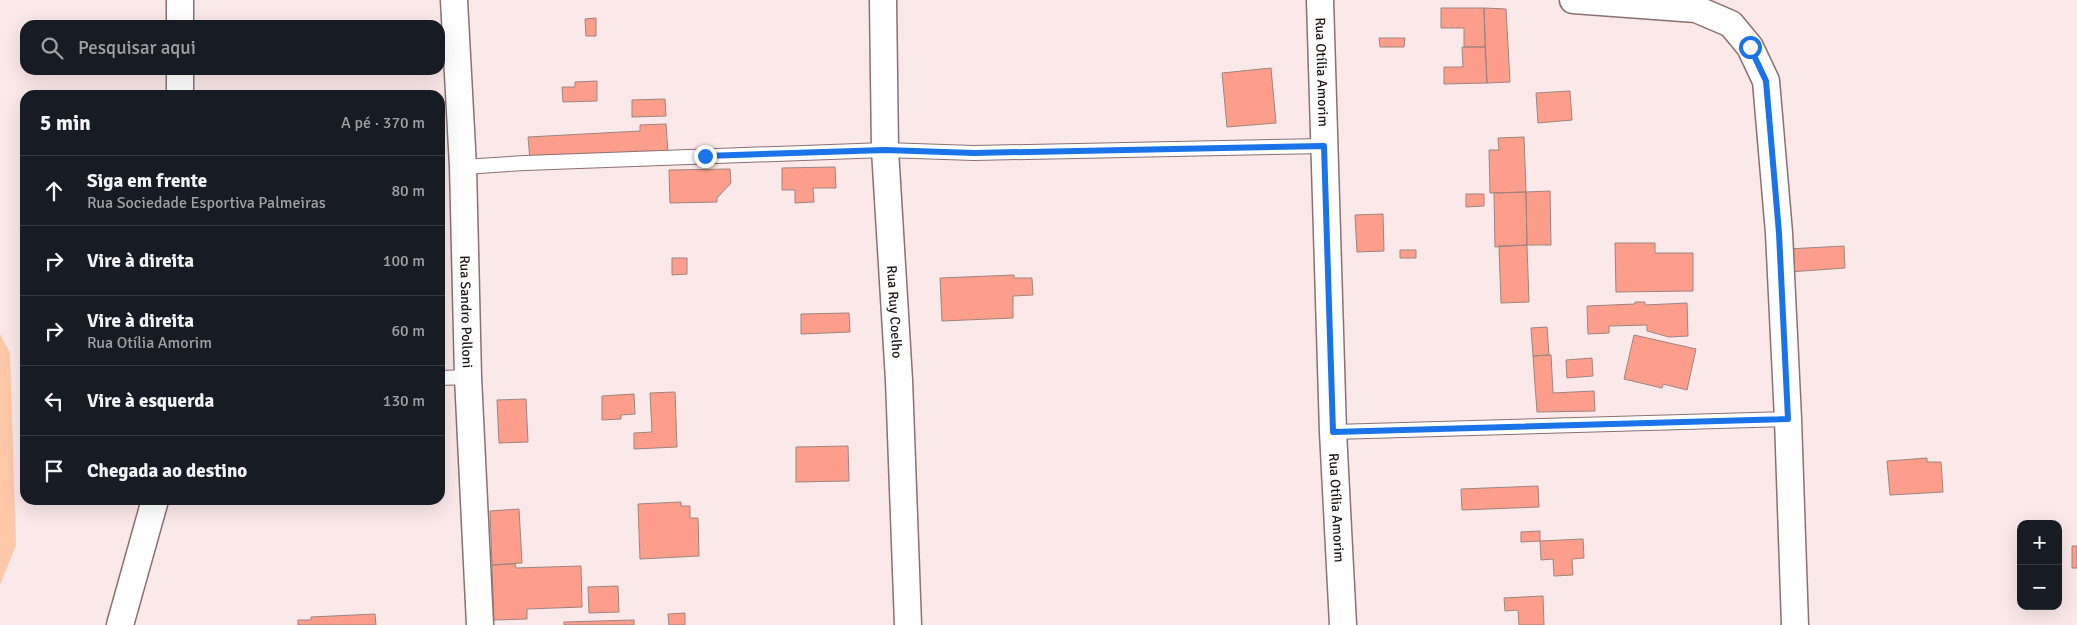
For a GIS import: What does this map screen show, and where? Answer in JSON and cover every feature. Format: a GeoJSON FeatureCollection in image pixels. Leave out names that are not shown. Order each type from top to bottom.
{"type":"FeatureCollection","features":[{"type":"Feature","properties":{"kind":"street"},"geometry":{"type":"LineString","coordinates":[[180,0],[180,20]]}},
{"type":"Feature","properties":{"kind":"street","name":"Rua Sandro Polloni"},"geometry":{"type":"LineString","coordinates":[[454,0],[463,167],[468,377],[480,625]]}},
{"type":"Feature","properties":{"kind":"street","name":"Rua Ruy Coelho"},"geometry":{"type":"LineString","coordinates":[[883,0],[885,150],[899,380],[908,625]]}},
{"type":"Feature","properties":{"kind":"street","name":"Rua Otília Amorim"},"geometry":{"type":"LineString","coordinates":[[1320,0],[1333,432],[1343,625]]}},
{"type":"Feature","properties":{"kind":"street"},"geometry":{"type":"LineString","coordinates":[[1573,0],[1696,9],[1731,24],[1750,47],[1766,81],[1779,233],[1795,625]]}},
{"type":"Feature","properties":{"kind":"street"},"geometry":{"type":"LineString","coordinates":[[180,75],[180,90]]}},
{"type":"Feature","properties":{"kind":"street"},"geometry":{"type":"LineString","coordinates":[[120,625],[154,505]]}},
{"type":"Feature","properties":{"kind":"lane"},"geometry":{"type":"LineString","coordinates":[[463,167],[885,150],[974,153],[1324,146]]}},
{"type":"Feature","properties":{"kind":"lane"},"geometry":{"type":"LineString","coordinates":[[445,378],[468,377]]}},
{"type":"Feature","properties":{"kind":"lane"},"geometry":{"type":"LineString","coordinates":[[1333,432],[1788,419]]}},
{"type":"Feature","properties":{"kind":"shaded area"},"geometry":{"type":"Polygon","coordinates":[[[0,334],[10,353],[16,545],[0,585],[0,334]]]}},
{"type":"Feature","properties":{"kind":"building"},"geometry":{"type":"Polygon","coordinates":[[[1441,8],[1484,8],[1485,47],[1464,47],[1464,28],[1441,28],[1441,8]]]}},
{"type":"Feature","properties":{"kind":"building"},"geometry":{"type":"Polygon","coordinates":[[[1484,8],[1506,9],[1510,82],[1487,83],[1484,8]]]}},
{"type":"Feature","properties":{"kind":"building"},"geometry":{"type":"Polygon","coordinates":[[[596,18],[596,36],[586,36],[585,19],[596,18]]]}},
{"type":"Feature","properties":{"kind":"building"},"geometry":{"type":"Polygon","coordinates":[[[1379,38],[1405,38],[1404,47],[1380,47],[1379,38]]]}},
{"type":"Feature","properties":{"kind":"building"},"geometry":{"type":"Polygon","coordinates":[[[1462,47],[1485,47],[1487,83],[1444,84],[1444,67],[1463,67],[1462,47]]]}},
{"type":"Feature","properties":{"kind":"building"},"geometry":{"type":"Polygon","coordinates":[[[1271,68],[1276,123],[1227,127],[1222,73],[1271,68]]]}},
{"type":"Feature","properties":{"kind":"building"},"geometry":{"type":"Polygon","coordinates":[[[597,81],[597,101],[563,102],[562,87],[575,87],[575,82],[597,81]]]}},
{"type":"Feature","properties":{"kind":"building"},"geometry":{"type":"Polygon","coordinates":[[[1570,91],[1572,120],[1538,123],[1536,93],[1570,91]]]}},
{"type":"Feature","properties":{"kind":"building"},"geometry":{"type":"Polygon","coordinates":[[[665,99],[666,116],[632,117],[632,100],[665,99]]]}},
{"type":"Feature","properties":{"kind":"building"},"geometry":{"type":"Polygon","coordinates":[[[666,124],[668,153],[530,160],[528,137],[640,131],[640,125],[666,124]]]}},
{"type":"Feature","properties":{"kind":"building"},"geometry":{"type":"Polygon","coordinates":[[[1524,137],[1526,192],[1490,193],[1489,150],[1499,150],[1498,138],[1524,137]]]}},
{"type":"Feature","properties":{"kind":"building"},"geometry":{"type":"Polygon","coordinates":[[[835,167],[836,188],[813,188],[814,202],[795,203],[795,190],[782,190],[782,168],[835,167]]]}},
{"type":"Feature","properties":{"kind":"building"},"geometry":{"type":"Polygon","coordinates":[[[730,169],[731,183],[717,198],[717,202],[670,203],[669,170],[730,169]]]}},
{"type":"Feature","properties":{"kind":"building"},"geometry":{"type":"Polygon","coordinates":[[[1550,191],[1551,245],[1527,245],[1526,192],[1550,191]]]}},
{"type":"Feature","properties":{"kind":"building"},"geometry":{"type":"Polygon","coordinates":[[[1526,192],[1527,245],[1495,247],[1494,193],[1526,192]]]}},
{"type":"Feature","properties":{"kind":"building"},"geometry":{"type":"Polygon","coordinates":[[[1466,194],[1484,194],[1484,206],[1466,207],[1466,194]]]}},
{"type":"Feature","properties":{"kind":"building"},"geometry":{"type":"Polygon","coordinates":[[[1383,214],[1384,251],[1357,252],[1355,215],[1383,214]]]}},
{"type":"Feature","properties":{"kind":"building"},"geometry":{"type":"Polygon","coordinates":[[[1615,243],[1655,243],[1655,253],[1693,253],[1693,291],[1616,292],[1615,243]]]}},
{"type":"Feature","properties":{"kind":"building"},"geometry":{"type":"Polygon","coordinates":[[[1527,245],[1529,302],[1501,303],[1499,246],[1527,245]]]}},
{"type":"Feature","properties":{"kind":"building"},"geometry":{"type":"Polygon","coordinates":[[[1844,246],[1845,268],[1789,272],[1788,249],[1844,246]]]}},
{"type":"Feature","properties":{"kind":"building"},"geometry":{"type":"Polygon","coordinates":[[[1400,250],[1416,250],[1416,258],[1400,258],[1400,250]]]}},
{"type":"Feature","properties":{"kind":"building"},"geometry":{"type":"Polygon","coordinates":[[[672,258],[687,258],[687,274],[672,275],[672,258]]]}},
{"type":"Feature","properties":{"kind":"building"},"geometry":{"type":"Polygon","coordinates":[[[1014,275],[1014,278],[1032,278],[1033,295],[1013,296],[1013,318],[942,321],[940,278],[1014,275]]]}},
{"type":"Feature","properties":{"kind":"building"},"geometry":{"type":"Polygon","coordinates":[[[1635,302],[1645,302],[1645,305],[1687,303],[1688,336],[1669,337],[1647,331],[1647,325],[1609,326],[1609,333],[1588,334],[1587,306],[1635,304],[1635,302]]]}},
{"type":"Feature","properties":{"kind":"building"},"geometry":{"type":"Polygon","coordinates":[[[849,313],[850,332],[801,334],[801,314],[849,313]]]}},
{"type":"Feature","properties":{"kind":"building"},"geometry":{"type":"Polygon","coordinates":[[[1547,327],[1549,355],[1533,356],[1531,328],[1547,327]]]}},
{"type":"Feature","properties":{"kind":"building"},"geometry":{"type":"Polygon","coordinates":[[[1634,335],[1696,349],[1687,390],[1663,384],[1662,388],[1624,379],[1634,335]]]}},
{"type":"Feature","properties":{"kind":"building"},"geometry":{"type":"Polygon","coordinates":[[[1551,355],[1553,393],[1594,391],[1595,411],[1537,412],[1533,356],[1551,355]]]}},
{"type":"Feature","properties":{"kind":"building"},"geometry":{"type":"Polygon","coordinates":[[[1592,358],[1593,376],[1567,378],[1566,360],[1592,358]]]}},
{"type":"Feature","properties":{"kind":"building"},"geometry":{"type":"Polygon","coordinates":[[[675,392],[677,447],[634,449],[634,433],[652,432],[650,393],[675,392]]]}},
{"type":"Feature","properties":{"kind":"building"},"geometry":{"type":"Polygon","coordinates":[[[634,394],[635,414],[621,415],[621,419],[602,420],[602,396],[634,394]]]}},
{"type":"Feature","properties":{"kind":"building"},"geometry":{"type":"Polygon","coordinates":[[[526,399],[528,442],[499,443],[497,400],[526,399]]]}},
{"type":"Feature","properties":{"kind":"building"},"geometry":{"type":"Polygon","coordinates":[[[848,446],[849,481],[796,482],[796,447],[848,446]]]}},
{"type":"Feature","properties":{"kind":"building"},"geometry":{"type":"Polygon","coordinates":[[[1927,458],[1927,462],[1941,462],[1943,492],[1890,495],[1887,461],[1927,458]]]}},
{"type":"Feature","properties":{"kind":"building"},"geometry":{"type":"Polygon","coordinates":[[[1538,486],[1539,507],[1462,510],[1461,489],[1538,486]]]}},
{"type":"Feature","properties":{"kind":"building"},"geometry":{"type":"Polygon","coordinates":[[[681,502],[681,506],[690,506],[690,518],[698,518],[699,556],[640,559],[638,504],[681,502]]]}},
{"type":"Feature","properties":{"kind":"building"},"geometry":{"type":"Polygon","coordinates":[[[519,509],[522,563],[492,565],[490,511],[519,509]]]}},
{"type":"Feature","properties":{"kind":"building"},"geometry":{"type":"Polygon","coordinates":[[[1540,531],[1540,541],[1521,542],[1521,532],[1540,531]]]}},
{"type":"Feature","properties":{"kind":"building"},"geometry":{"type":"Polygon","coordinates":[[[1583,539],[1584,558],[1572,559],[1573,575],[1554,576],[1553,559],[1541,560],[1540,541],[1583,539]]]}},
{"type":"Feature","properties":{"kind":"building"},"geometry":{"type":"Polygon","coordinates":[[[2072,546],[2077,546],[2077,568],[2072,568],[2072,546]]]}},
{"type":"Feature","properties":{"kind":"building"},"geometry":{"type":"Polygon","coordinates":[[[515,564],[516,568],[581,566],[582,607],[527,609],[527,619],[494,620],[492,565],[515,564]]]}},
{"type":"Feature","properties":{"kind":"building"},"geometry":{"type":"Polygon","coordinates":[[[618,586],[619,612],[589,613],[588,587],[618,586]]]}},
{"type":"Feature","properties":{"kind":"building"},"geometry":{"type":"Polygon","coordinates":[[[1543,596],[1544,625],[1519,625],[1518,610],[1505,611],[1504,598],[1543,596]]]}},
{"type":"Feature","properties":{"kind":"building"},"geometry":{"type":"Polygon","coordinates":[[[685,613],[685,625],[669,625],[668,614],[685,613]]]}},
{"type":"Feature","properties":{"kind":"building"},"geometry":{"type":"Polygon","coordinates":[[[375,614],[376,625],[298,625],[298,620],[311,620],[311,617],[375,614]]]}},
{"type":"Feature","properties":{"kind":"building"},"geometry":{"type":"Polygon","coordinates":[[[634,620],[634,625],[564,625],[564,622],[634,620]]]}},
{"type":"Feature","properties":{"kind":"route"},"geometry":{"type":"LineString","coordinates":[[705,156],[885,150],[974,153],[1324,146],[1333,432],[1788,419],[1779,233],[1766,81],[1750,47]]}}]}
